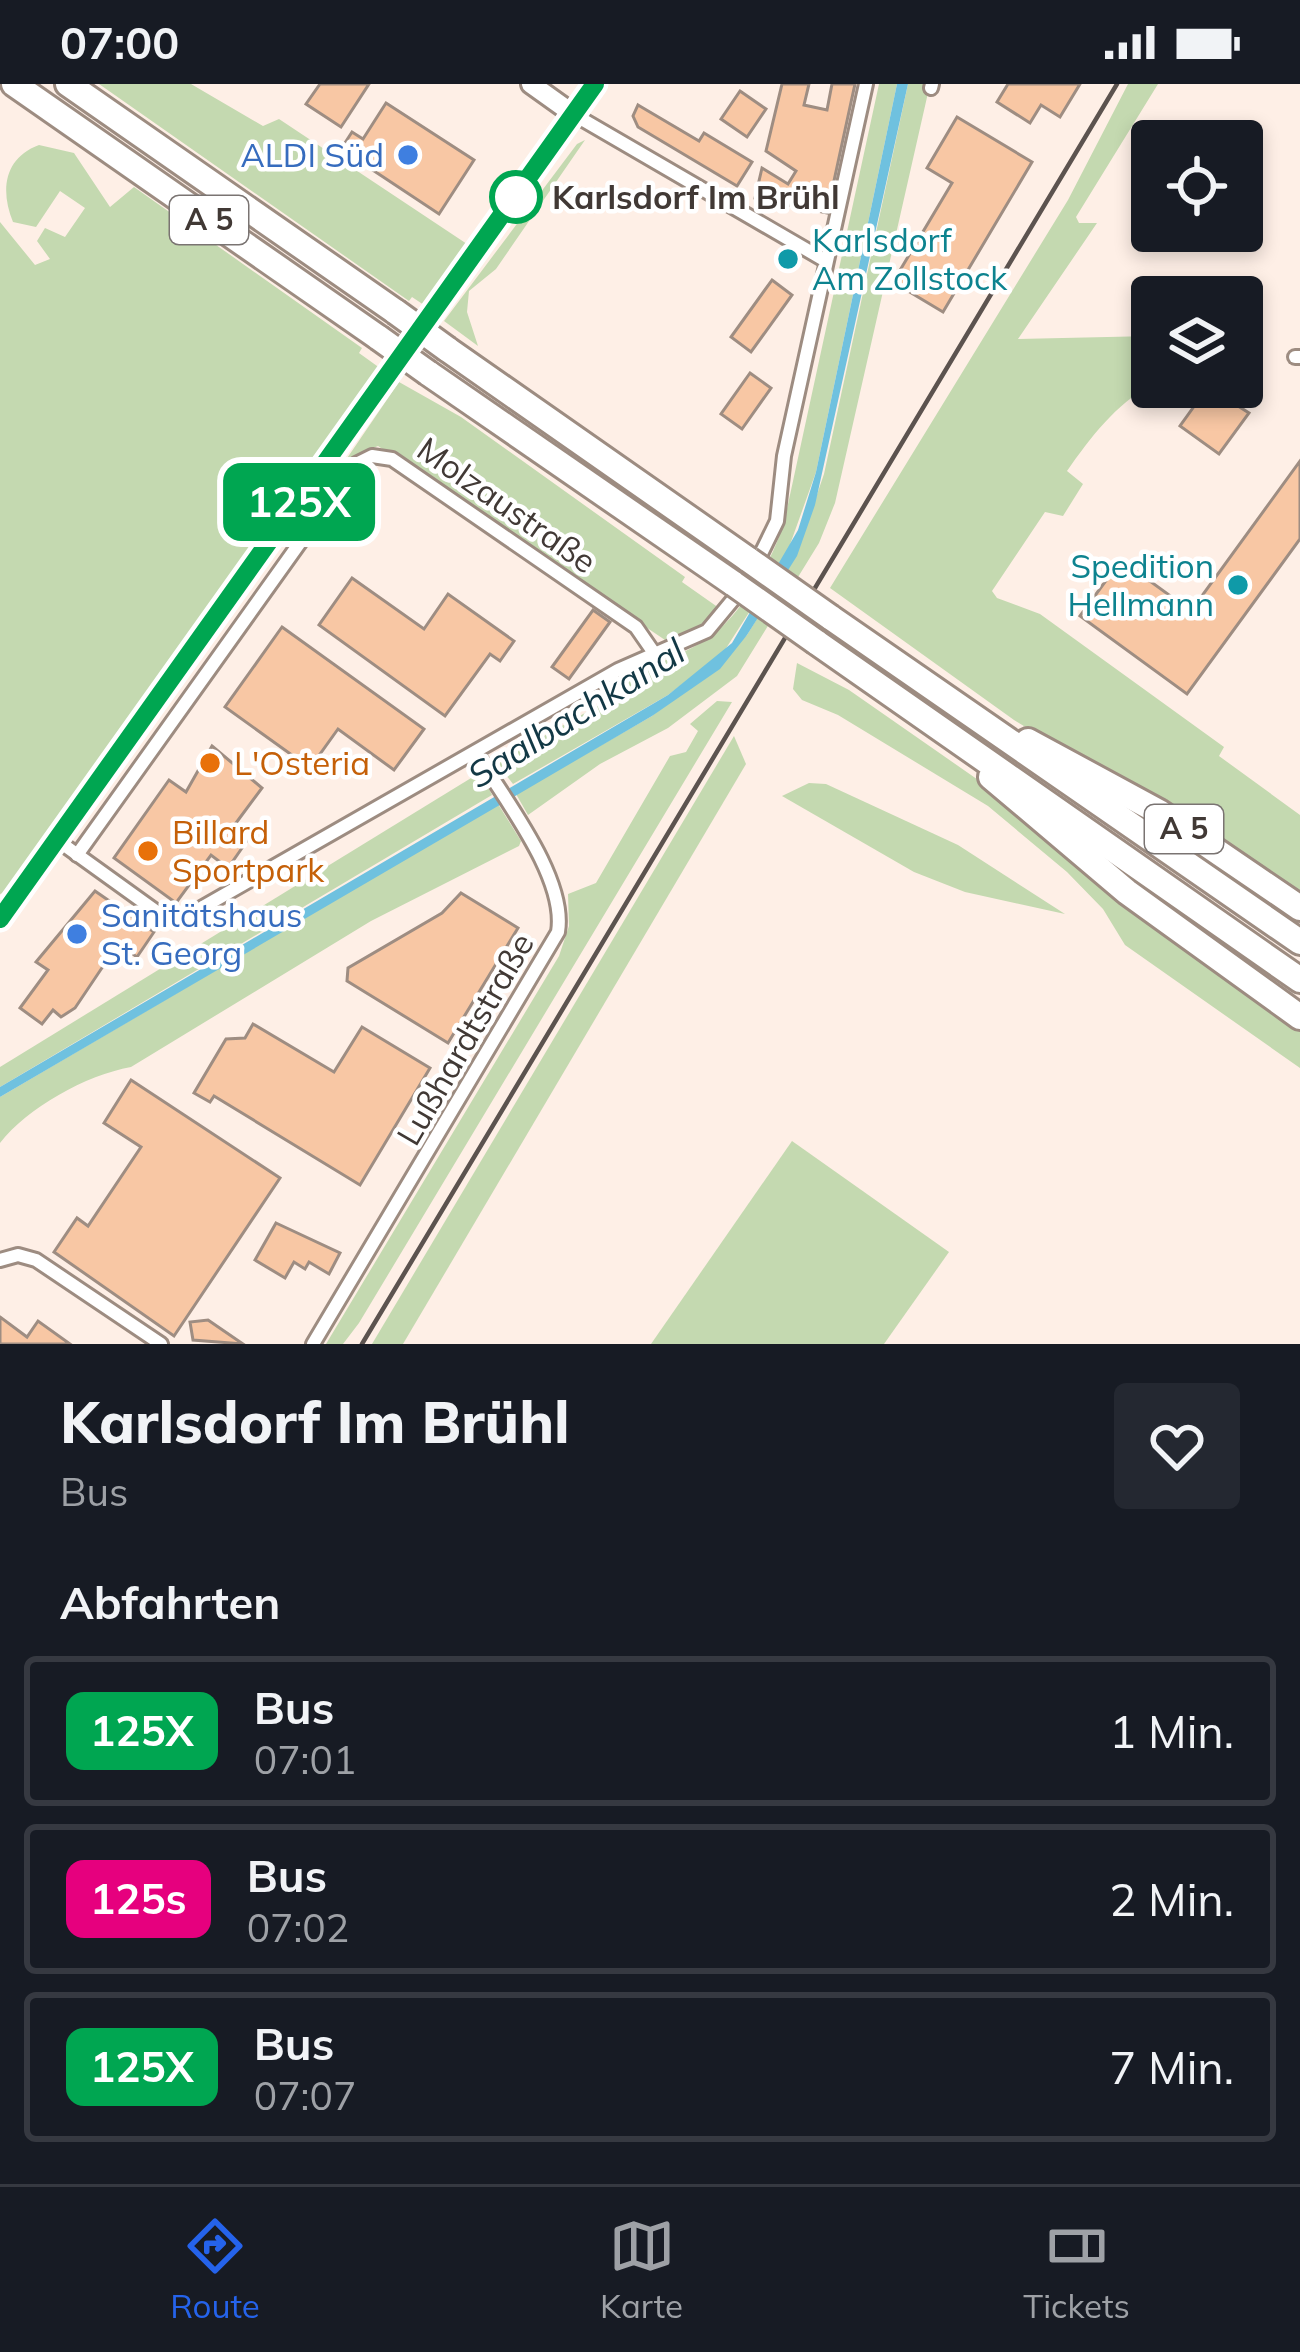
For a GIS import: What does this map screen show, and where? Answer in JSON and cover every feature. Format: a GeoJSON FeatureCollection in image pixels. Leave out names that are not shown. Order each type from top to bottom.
{"type":"FeatureCollection","features":[{"type":"Feature","properties":{"kind":"highway","name":"A 5"},"geometry":{"type":"LineString","coordinates":[[14,84],[428,373],[743,575],[830,617],[1300,941]]}},
{"type":"Feature","properties":{"kind":"highway","name":"A 5"},"geometry":{"type":"LineString","coordinates":[[68,84],[447,349],[743,575],[816,642],[1300,980]]}},
{"type":"Feature","properties":{"kind":"highway","name":"A 5"},"geometry":{"type":"LineString","coordinates":[[971,716],[1124,791],[1300,908]]}},
{"type":"Feature","properties":{"kind":"highway"},"geometry":{"type":"LineString","coordinates":[[957,740],[1010,798],[1300,1017]]}},
{"type":"Feature","properties":{"kind":"street"},"geometry":{"type":"LineString","coordinates":[[531,84],[573,114],[826,261]]}},
{"type":"Feature","properties":{"kind":"street"},"geometry":{"type":"LineString","coordinates":[[0,919],[595,84]]}},
{"type":"Feature","properties":{"kind":"street"},"geometry":{"type":"LineString","coordinates":[[57,840],[164,917],[182,919],[654,653],[707,632],[778,521],[784,456],[866,84]]}},
{"type":"Feature","properties":{"kind":"street","name":"Molzaustraße"},"geometry":{"type":"LineString","coordinates":[[77,855],[356,464],[372,456],[392,459],[636,627],[654,653]]}},
{"type":"Feature","properties":{"kind":"street","name":"Lußhardtstraße"},"geometry":{"type":"LineString","coordinates":[[313,1344],[554,945],[560,922],[556,893],[477,754]]}},
{"type":"Feature","properties":{"kind":"street"},"geometry":{"type":"LineString","coordinates":[[0,1260],[18,1255],[36,1259],[161,1344]]}},
{"type":"Feature","properties":{"kind":"green space"},"geometry":{"type":"Polygon","coordinates":[[[99,84],[191,84],[263,126],[279,119],[470,246],[427,307],[412,297],[409,301],[99,84]]]}},
{"type":"Feature","properties":{"kind":"green space"},"geometry":{"type":"Polygon","coordinates":[[[879,84],[897,84],[816,472],[787,553],[723,653],[668,695],[513,784],[499,766],[504,752],[509,748],[512,754],[608,700],[603,689],[704,641],[730,619],[764,569],[785,518],[879,84]]]}},
{"type":"Feature","properties":{"kind":"green space"},"geometry":{"type":"Polygon","coordinates":[[[908,84],[930,84],[835,503],[819,543],[737,676],[668,728],[600,764],[528,815],[516,794],[652,716],[747,635],[796,556],[824,474],[908,84]]]}},
{"type":"Feature","properties":{"kind":"green space"},"geometry":{"type":"Polygon","coordinates":[[[1128,84],[1158,84],[1136,120],[1131,120],[1131,128],[1076,217],[1079,223],[1097,223],[1018,339],[1131,336],[1131,399],[1067,471],[1083,484],[1063,516],[1045,512],[992,591],[997,598],[1040,614],[1224,747],[1219,756],[1300,815],[1300,894],[1014,720],[830,588],[1068,200],[1128,84]]]}},
{"type":"Feature","properties":{"kind":"green space"},"geometry":{"type":"Polygon","coordinates":[[[585,140],[496,269],[469,291],[467,312],[478,346],[444,321],[577,144],[585,140]]]}},
{"type":"Feature","properties":{"kind":"green space"},"geometry":{"type":"Polygon","coordinates":[[[39,145],[74,153],[110,207],[134,187],[362,348],[359,353],[384,371],[13,890],[0,894],[0,222],[35,265],[50,259],[37,241],[45,228],[65,237],[85,208],[60,191],[36,227],[13,222],[8,176],[18,158],[39,145]]]}},
{"type":"Feature","properties":{"kind":"green space"},"geometry":{"type":"Polygon","coordinates":[[[399,382],[461,417],[685,577],[682,582],[719,608],[696,629],[665,640],[378,446],[356,455],[309,514],[399,382]]]}},
{"type":"Feature","properties":{"kind":"green space"},"geometry":{"type":"Polygon","coordinates":[[[797,663],[849,690],[994,791],[1300,1031],[1300,1068],[1125,945],[1103,909],[1067,872],[988,806],[838,715],[802,700],[793,689],[797,663]]]}},
{"type":"Feature","properties":{"kind":"green space"},"geometry":{"type":"Polygon","coordinates":[[[717,701],[732,702],[359,1323],[343,1344],[326,1344],[559,956],[569,926],[568,894],[596,883],[670,756],[686,752],[698,731],[690,724],[717,701]]]}},
{"type":"Feature","properties":{"kind":"green space"},"geometry":{"type":"Polygon","coordinates":[[[734,736],[746,764],[403,1344],[372,1344],[734,736]]]}},
{"type":"Feature","properties":{"kind":"green space"},"geometry":{"type":"Polygon","coordinates":[[[482,775],[492,795],[0,1087],[0,1067],[482,775]]]}},
{"type":"Feature","properties":{"kind":"green space"},"geometry":{"type":"Polygon","coordinates":[[[809,783],[826,784],[958,845],[1065,914],[965,892],[914,872],[782,796],[809,783]]]}},
{"type":"Feature","properties":{"kind":"green space"},"geometry":{"type":"Polygon","coordinates":[[[498,804],[521,841],[519,846],[371,921],[131,1067],[95,1077],[59,1095],[26,1117],[0,1143],[0,1097],[498,804]]]}},
{"type":"Feature","properties":{"kind":"green space"},"geometry":{"type":"Polygon","coordinates":[[[792,1141],[949,1252],[884,1344],[651,1344],[792,1141]]]}},
{"type":"Feature","properties":{"kind":"water"},"geometry":{"type":"Polygon","coordinates":[[[897,84],[908,84],[815,505],[797,556],[720,669],[652,716],[0,1097],[0,1087],[668,695],[732,643],[798,530],[816,472],[897,84]]]}},
{"type":"Feature","properties":{"kind":"building"},"geometry":{"type":"Polygon","coordinates":[[[320,84],[369,84],[341,127],[306,104],[320,84]]]}},
{"type":"Feature","properties":{"kind":"building"},"geometry":{"type":"Polygon","coordinates":[[[782,84],[809,84],[804,105],[827,110],[832,84],[855,84],[827,213],[755,198],[762,168],[788,184],[796,171],[766,151],[782,84]]]}},
{"type":"Feature","properties":{"kind":"building"},"geometry":{"type":"Polygon","coordinates":[[[1008,84],[1080,84],[1060,117],[1041,105],[1030,123],[997,102],[1008,84]]]}},
{"type":"Feature","properties":{"kind":"building"},"geometry":{"type":"Polygon","coordinates":[[[740,91],[766,109],[747,137],[721,119],[740,91]]]}},
{"type":"Feature","properties":{"kind":"building","name":"ALDI Süd"},"geometry":{"type":"Polygon","coordinates":[[[386,103],[474,160],[439,214],[341,149],[352,132],[363,139],[386,103]]]}},
{"type":"Feature","properties":{"kind":"building"},"geometry":{"type":"Polygon","coordinates":[[[638,105],[699,141],[704,133],[752,162],[737,186],[638,127],[633,116],[638,105]]]}},
{"type":"Feature","properties":{"kind":"building"},"geometry":{"type":"Polygon","coordinates":[[[957,117],[1032,162],[943,312],[893,282],[952,183],[927,168],[957,117]]]}},
{"type":"Feature","properties":{"kind":"building"},"geometry":{"type":"Polygon","coordinates":[[[772,280],[792,295],[751,352],[731,337],[772,280]]]}},
{"type":"Feature","properties":{"kind":"building"},"geometry":{"type":"Polygon","coordinates":[[[750,373],[771,388],[742,429],[721,414],[750,373]]]}},
{"type":"Feature","properties":{"kind":"building"},"geometry":{"type":"Polygon","coordinates":[[[1193,408],[1241,408],[1249,413],[1219,454],[1180,426],[1193,408]]]}},
{"type":"Feature","properties":{"kind":"building","name":"Spedition Hellmann"},"geometry":{"type":"Polygon","coordinates":[[[1300,461],[1300,539],[1187,694],[1080,616],[1121,560],[1191,611],[1300,461]]]}},
{"type":"Feature","properties":{"kind":"building"},"geometry":{"type":"Polygon","coordinates":[[[352,578],[424,629],[448,594],[514,641],[500,661],[490,654],[445,716],[319,625],[352,578]]]}},
{"type":"Feature","properties":{"kind":"building"},"geometry":{"type":"Polygon","coordinates":[[[593,610],[610,622],[569,679],[552,667],[593,610]]]}},
{"type":"Feature","properties":{"kind":"building"},"geometry":{"type":"Polygon","coordinates":[[[282,627],[424,729],[394,770],[338,729],[310,768],[225,707],[282,627]]]}},
{"type":"Feature","properties":{"kind":"building"},"geometry":{"type":"Polygon","coordinates":[[[212,746],[262,788],[233,827],[249,838],[228,868],[211,855],[176,903],[114,858],[169,780],[186,792],[212,746]]]}},
{"type":"Feature","properties":{"kind":"building"},"geometry":{"type":"Polygon","coordinates":[[[95,891],[154,932],[137,957],[118,944],[75,1008],[61,1017],[53,1010],[42,1024],[20,1008],[48,970],[36,962],[95,891]]]}},
{"type":"Feature","properties":{"kind":"building"},"geometry":{"type":"Polygon","coordinates":[[[461,893],[518,928],[448,1043],[347,981],[348,968],[442,913],[461,893]]]}},
{"type":"Feature","properties":{"kind":"building"},"geometry":{"type":"Polygon","coordinates":[[[253,1024],[334,1072],[362,1027],[430,1068],[360,1185],[214,1096],[210,1102],[194,1093],[226,1039],[245,1038],[253,1024]]]}},
{"type":"Feature","properties":{"kind":"building"},"geometry":{"type":"Polygon","coordinates":[[[131,1080],[280,1178],[174,1336],[54,1252],[77,1218],[88,1226],[141,1147],[104,1123],[131,1080]]]}},
{"type":"Feature","properties":{"kind":"building"},"geometry":{"type":"Polygon","coordinates":[[[276,1223],[340,1253],[329,1274],[309,1262],[305,1269],[294,1262],[285,1278],[255,1260],[276,1223]]]}},
{"type":"Feature","properties":{"kind":"building"},"geometry":{"type":"Polygon","coordinates":[[[0,1317],[27,1337],[38,1321],[70,1344],[0,1344],[0,1317]]]}},
{"type":"Feature","properties":{"kind":"building"},"geometry":{"type":"Polygon","coordinates":[[[208,1320],[243,1344],[193,1340],[190,1322],[208,1320]]]}},
{"type":"Feature","properties":{"kind":"railway"},"geometry":{"type":"LineString","coordinates":[[362,1344],[1117,84]]}},
{"type":"Feature","properties":{"kind":"bus line","name":"125X"},"geometry":{"type":"LineString","coordinates":[[0,919],[595,84]]}},
{"type":"Feature","properties":{"kind":"place","name":"ALDI Süd"},"geometry":{"type":"Point","coordinates":[408,155]}},
{"type":"Feature","properties":{"kind":"place","name":"Karlsdorf Im Brühl"},"geometry":{"type":"Point","coordinates":[516,197]}},
{"type":"Feature","properties":{"kind":"place","name":"Karlsdorf Am Zollstock"},"geometry":{"type":"Point","coordinates":[788,259]}},
{"type":"Feature","properties":{"kind":"place","name":"Spedition Hellmann"},"geometry":{"type":"Point","coordinates":[1238,585]}},
{"type":"Feature","properties":{"kind":"place","name":"L'Osteria"},"geometry":{"type":"Point","coordinates":[210,763]}},
{"type":"Feature","properties":{"kind":"place","name":"Billard Sportpark"},"geometry":{"type":"Point","coordinates":[148,851]}},
{"type":"Feature","properties":{"kind":"place","name":"Sanitätshaus St. Georg"},"geometry":{"type":"Point","coordinates":[77,934]}},
{"type":"Feature","properties":{"kind":"water label","name":"Saalbachkanal"},"geometry":{"type":"Point","coordinates":[576,713]}}]}
